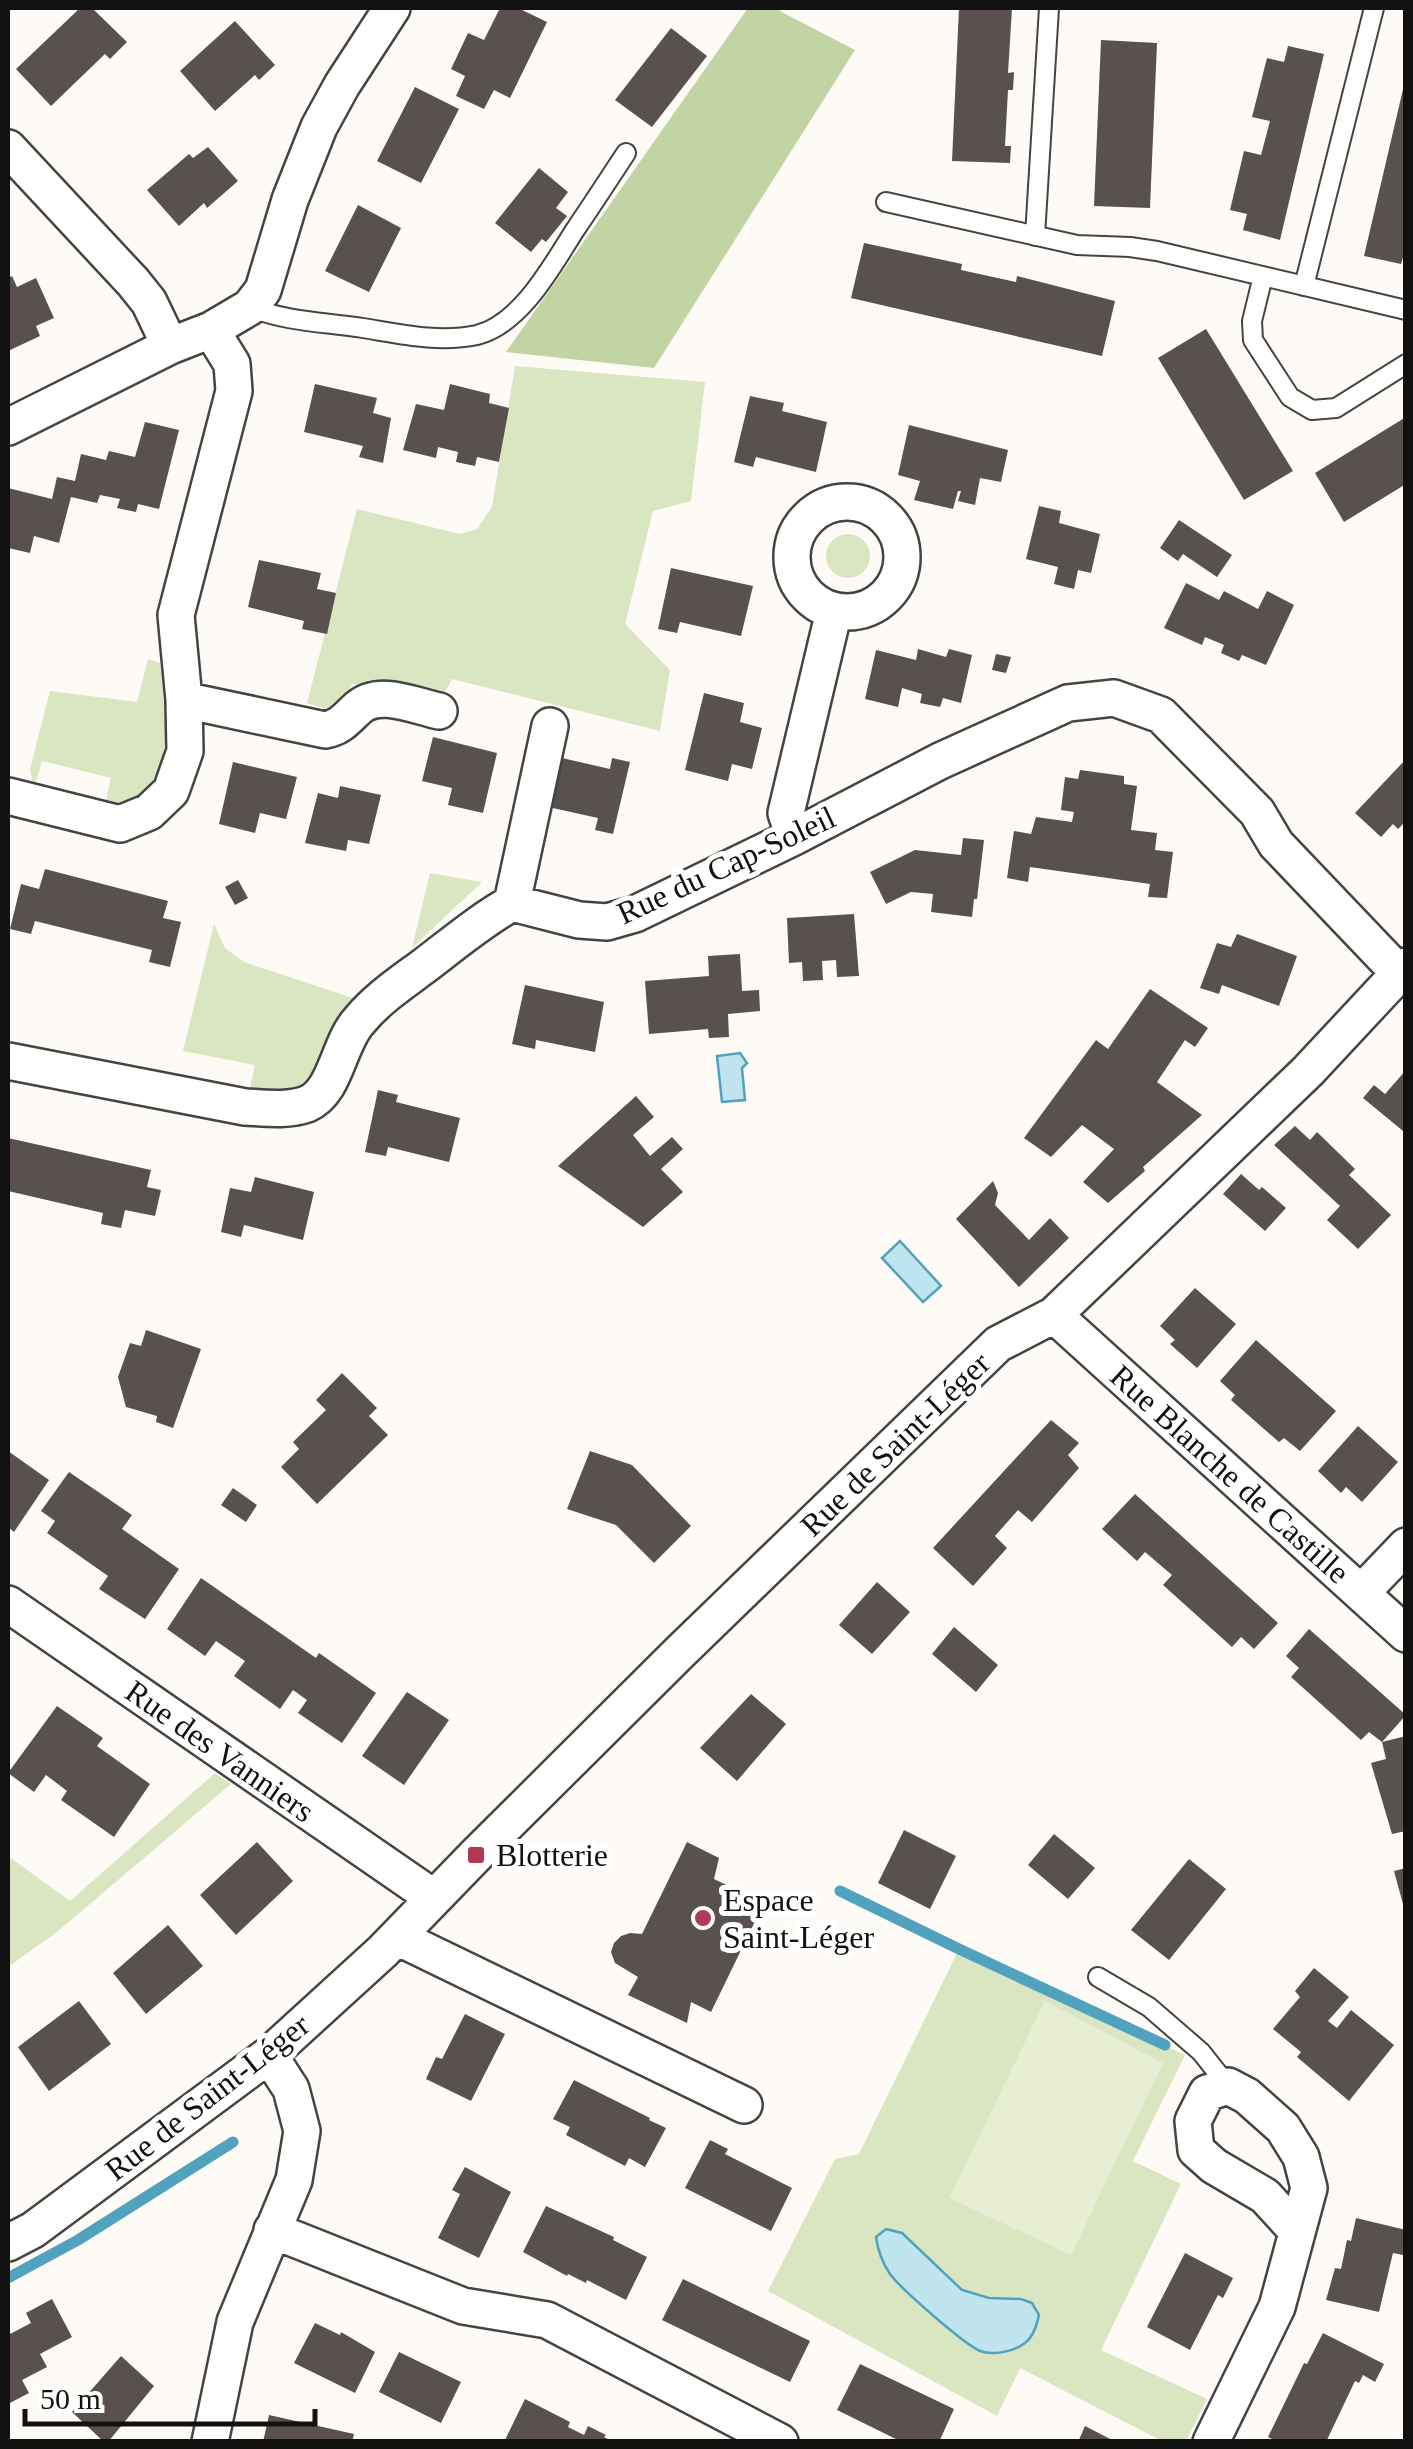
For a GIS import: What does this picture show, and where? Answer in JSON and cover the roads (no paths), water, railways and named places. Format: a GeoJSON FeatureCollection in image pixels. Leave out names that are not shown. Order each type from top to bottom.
{"type":"FeatureCollection","features":[{"type":"Feature","properties":{"kind":"street"},"geometry":{"type":"LineString","coordinates":[[8,427],[250,308],[263,290],[290,200],[319,128],[392,8]]}},
{"type":"Feature","properties":{"kind":"street"},"geometry":{"type":"LineString","coordinates":[[8,148],[134,282],[149,302],[170,346]]}},
{"type":"Feature","properties":{"kind":"street"},"geometry":{"type":"LineString","coordinates":[[8,796],[120,824],[149,812],[172,791],[185,752],[176,616],[234,391],[232,364],[211,330]]}},
{"type":"Feature","properties":{"kind":"street"},"geometry":{"type":"LineString","coordinates":[[794,836],[786,813],[834,611]]}},
{"type":"Feature","properties":{"kind":"street","name":"Rue du Cap-Soleil"},"geometry":{"type":"LineString","coordinates":[[512,903],[579,920],[607,922],[636,914],[940,761],[1068,703],[1114,698],[1160,715],[1257,812],[1276,844],[1402,970]]}},
{"type":"Feature","properties":{"kind":"street"},"geometry":{"type":"LineString","coordinates":[[184,700],[325,730],[338,728],[362,704],[374,699],[439,711]]}},
{"type":"Feature","properties":{"kind":"street"},"geometry":{"type":"LineString","coordinates":[[8,1061],[245,1108],[309,1104],[327,1087],[349,1035],[377,1002],[489,916],[512,903],[550,726]]}},
{"type":"Feature","properties":{"kind":"street","name":"Rue de Saint-Léger"},"geometry":{"type":"LineString","coordinates":[[8,2243],[33,2230],[269,2055],[397,1937],[679,1653],[998,1344],[1054,1315],[1308,1071],[1402,970]]}},
{"type":"Feature","properties":{"kind":"street","name":"Rue Blanche de Castille"},"geometry":{"type":"LineString","coordinates":[[1054,1315],[1406,1634]]}},
{"type":"Feature","properties":{"kind":"street"},"geometry":{"type":"LineString","coordinates":[[1362,1592],[1406,1546]]}},
{"type":"Feature","properties":{"kind":"street","name":"Rue des Vanniers"},"geometry":{"type":"LineString","coordinates":[[8,1604],[434,1898]]}},
{"type":"Feature","properties":{"kind":"street"},"geometry":{"type":"LineString","coordinates":[[397,1937],[744,2105]]}},
{"type":"Feature","properties":{"kind":"street"},"geometry":{"type":"LineString","coordinates":[[210,2442],[235,2322],[294,2180],[302,2131],[291,2090],[269,2055]]}},
{"type":"Feature","properties":{"kind":"street"},"geometry":{"type":"LineString","coordinates":[[1211,2442],[1277,2308],[1309,2188],[1300,2157],[1283,2128],[1247,2096],[1228,2086],[1207,2093],[1194,2121],[1196,2150],[1214,2166],[1265,2196],[1297,2230]]}},
{"type":"Feature","properties":{"kind":"street"},"geometry":{"type":"LineString","coordinates":[[272,2230],[463,2306],[547,2320],[780,2442]]}},
{"type":"Feature","properties":{"kind":"lane"},"geometry":{"type":"LineString","coordinates":[[1035,236],[1050,8]]}},
{"type":"Feature","properties":{"kind":"lane"},"geometry":{"type":"LineString","coordinates":[[1304,286],[1374,8]]}},
{"type":"Feature","properties":{"kind":"lane"},"geometry":{"type":"LineString","coordinates":[[250,308],[276,318],[414,337],[481,334],[495,328],[540,284],[626,153]]}},
{"type":"Feature","properties":{"kind":"lane"},"geometry":{"type":"LineString","coordinates":[[886,202],[1077,245],[1156,252],[1406,310]]}},
{"type":"Feature","properties":{"kind":"lane"},"geometry":{"type":"LineString","coordinates":[[1263,276],[1252,320],[1254,340],[1290,398],[1312,410],[1336,408],[1406,364]]}},
{"type":"Feature","properties":{"kind":"lane"},"geometry":{"type":"LineString","coordinates":[[1098,1976],[1149,2007],[1200,2052],[1228,2086]]}},
{"type":"Feature","properties":{"kind":"water"},"geometry":{"type":"Polygon","coordinates":[[[740,1053],[747,1063],[742,1068],[745,1100],[722,1102],[717,1056],[740,1053]]]}},
{"type":"Feature","properties":{"kind":"water"},"geometry":{"type":"Polygon","coordinates":[[[900,1241],[941,1286],[923,1302],[882,1258],[900,1241]]]}},
{"type":"Feature","properties":{"kind":"water"},"geometry":{"type":"Polygon","coordinates":[[[886,2229],[902,2233],[962,2290],[1032,2303],[1039,2315],[1031,2337],[1016,2348],[991,2353],[980,2351],[961,2338],[890,2274],[876,2237],[886,2229]]]}},
{"type":"Feature","properties":{"kind":"waterway"},"geometry":{"type":"LineString","coordinates":[[840,1891],[1165,2045]]}},
{"type":"Feature","properties":{"kind":"waterway"},"geometry":{"type":"LineString","coordinates":[[8,2278],[78,2240],[233,2142]]}},
{"type":"Feature","properties":{"kind":"place","name":"Blotterie"},"geometry":{"type":"Point","coordinates":[476,1855]}},
{"type":"Feature","properties":{"kind":"place","name":"Espace Saint-Léger"},"geometry":{"type":"Point","coordinates":[703,1918]}}]}
